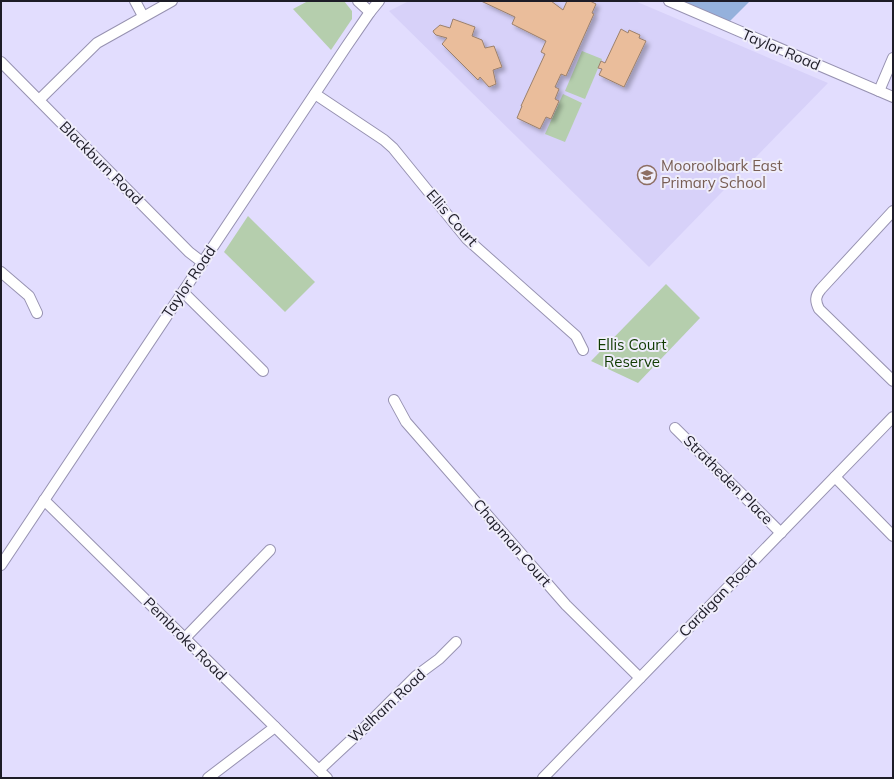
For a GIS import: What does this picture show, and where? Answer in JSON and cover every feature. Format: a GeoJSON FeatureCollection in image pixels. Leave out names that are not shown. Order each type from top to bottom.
{"type":"FeatureCollection","features":[{"type":"Feature","properties":{"kind":"street"},"geometry":{"type":"LineString","coordinates":[[135,1],[143,16]]}},
{"type":"Feature","properties":{"kind":"street"},"geometry":{"type":"LineString","coordinates":[[39,100],[97,43],[172,1]]}},
{"type":"Feature","properties":{"kind":"street"},"geometry":{"type":"LineString","coordinates":[[358,1],[370,12]]}},
{"type":"Feature","properties":{"kind":"street","name":"Taylor Road"},"geometry":{"type":"LineString","coordinates":[[1,565],[202,262],[370,12],[379,1]]}},
{"type":"Feature","properties":{"kind":"street","name":"Taylor Road"},"geometry":{"type":"LineString","coordinates":[[668,1],[893,97]]}},
{"type":"Feature","properties":{"kind":"street"},"geometry":{"type":"LineString","coordinates":[[879,91],[893,58]]}},
{"type":"Feature","properties":{"kind":"street","name":"Blackburn Road"},"geometry":{"type":"LineString","coordinates":[[1,62],[189,252],[202,262]]}},
{"type":"Feature","properties":{"kind":"street","name":"Ellis Court"},"geometry":{"type":"LineString","coordinates":[[316,94],[384,140],[393,148],[468,239],[576,336],[583,350]]}},
{"type":"Feature","properties":{"kind":"street"},"geometry":{"type":"LineString","coordinates":[[893,211],[821,289],[815,300],[819,309],[893,381]]}},
{"type":"Feature","properties":{"kind":"street"},"geometry":{"type":"LineString","coordinates":[[1,272],[29,296],[37,313]]}},
{"type":"Feature","properties":{"kind":"street"},"geometry":{"type":"LineString","coordinates":[[183,292],[262,371]]}},
{"type":"Feature","properties":{"kind":"street","name":"Chapman Court"},"geometry":{"type":"LineString","coordinates":[[394,400],[406,422],[566,605],[640,678]]}},
{"type":"Feature","properties":{"kind":"street","name":"Cardigan Road"},"geometry":{"type":"LineString","coordinates":[[543,778],[893,417]]}},
{"type":"Feature","properties":{"kind":"street","name":"Stratheden Place"},"geometry":{"type":"LineString","coordinates":[[675,428],[781,533]]}},
{"type":"Feature","properties":{"kind":"street"},"geometry":{"type":"LineString","coordinates":[[835,477],[893,536]]}},
{"type":"Feature","properties":{"kind":"street","name":"Pembroke Road"},"geometry":{"type":"LineString","coordinates":[[44,500],[326,778]]}},
{"type":"Feature","properties":{"kind":"street"},"geometry":{"type":"LineString","coordinates":[[185,638],[270,550]]}},
{"type":"Feature","properties":{"kind":"street","name":"Welham Road"},"geometry":{"type":"LineString","coordinates":[[319,770],[416,676],[439,659],[456,642]]}},
{"type":"Feature","properties":{"kind":"street"},"geometry":{"type":"LineString","coordinates":[[208,778],[275,727]]}},
{"type":"Feature","properties":{"kind":"shaded area","name":"Mooroolbark East Primary School"},"geometry":{"type":"Polygon","coordinates":[[[409,1],[635,1],[828,83],[649,267],[389,11],[409,1]]]}},
{"type":"Feature","properties":{"kind":"green space"},"geometry":{"type":"Polygon","coordinates":[[[308,1],[344,1],[352,11],[352,19],[331,50],[293,9],[308,1]]]}},
{"type":"Feature","properties":{"kind":"green space"},"geometry":{"type":"Polygon","coordinates":[[[582,51],[602,59],[585,99],[565,91],[582,51]]]}},
{"type":"Feature","properties":{"kind":"green space"},"geometry":{"type":"Polygon","coordinates":[[[563,94],[582,103],[565,142],[545,134],[563,94]]]}},
{"type":"Feature","properties":{"kind":"green space"},"geometry":{"type":"Polygon","coordinates":[[[248,216],[315,282],[285,312],[224,252],[248,216]]]}},
{"type":"Feature","properties":{"kind":"green space","name":"Ellis Court Reserve"},"geometry":{"type":"Polygon","coordinates":[[[666,284],[700,318],[638,383],[591,361],[666,284]]]}},
{"type":"Feature","properties":{"kind":"water"},"geometry":{"type":"Polygon","coordinates":[[[682,1],[750,1],[728,23],[682,1]]]}},
{"type":"Feature","properties":{"kind":"building"},"geometry":{"type":"Polygon","coordinates":[[[481,1],[551,1],[563,10],[567,1],[590,1],[596,4],[592,13],[594,14],[566,76],[561,74],[555,87],[559,89],[555,99],[559,101],[551,119],[546,117],[540,129],[517,118],[545,54],[541,52],[546,41],[512,24],[515,17],[481,1]]]}},
{"type":"Feature","properties":{"kind":"building"},"geometry":{"type":"Polygon","coordinates":[[[453,19],[475,27],[472,36],[482,40],[485,48],[494,46],[502,67],[493,70],[496,84],[489,87],[480,77],[478,80],[442,44],[447,38],[434,33],[433,31],[440,25],[450,28],[453,19]]]}},
{"type":"Feature","properties":{"kind":"building"},"geometry":{"type":"Polygon","coordinates":[[[621,29],[628,33],[629,30],[640,35],[639,38],[646,41],[624,87],[599,75],[602,69],[598,68],[601,61],[605,63],[621,29]]]}},
{"type":"Feature","properties":{"kind":"place","name":"Mooroolbark East Primary School"},"geometry":{"type":"Point","coordinates":[647,175]}}]}
